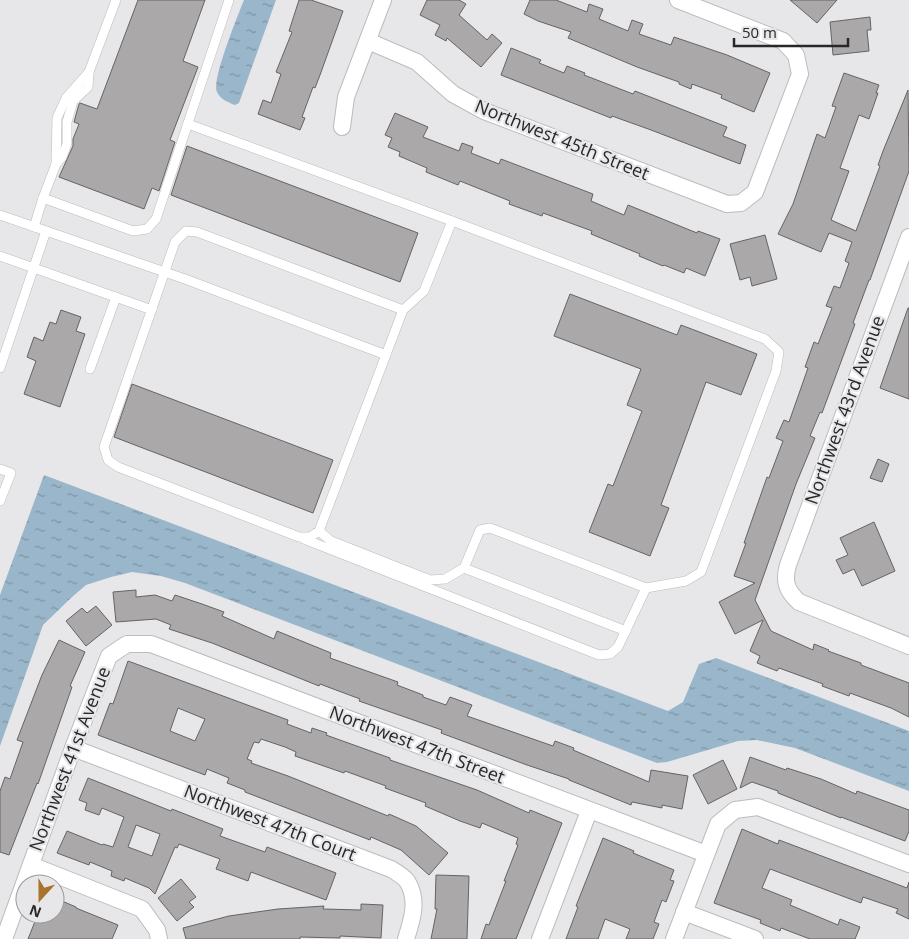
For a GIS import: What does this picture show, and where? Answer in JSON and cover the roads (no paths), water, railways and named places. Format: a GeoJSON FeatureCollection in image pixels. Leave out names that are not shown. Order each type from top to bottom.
{"type":"FeatureCollection","features":[{"type":"Feature","properties":{"kind":"street"},"geometry":{"type":"LineString","coordinates":[[342,127],[346,98],[383,0]]}},
{"type":"Feature","properties":{"kind":"street","name":"Northwest 45th Street"},"geometry":{"type":"LineString","coordinates":[[368,42],[417,62],[453,94],[484,111],[726,204],[741,202],[755,192],[800,74],[796,55],[783,41],[678,0]]}},
{"type":"Feature","properties":{"kind":"street","name":"Northwest 43rd Avenue"},"geometry":{"type":"LineString","coordinates":[[909,237],[788,565],[785,578],[785,584],[793,596],[808,607],[909,646]]}},
{"type":"Feature","properties":{"kind":"street","name":"Northwest 41st Avenue"},"geometry":{"type":"LineString","coordinates":[[4,939],[73,748],[109,656],[127,644]]}},
{"type":"Feature","properties":{"kind":"street","name":"Northwest 47th Street"},"geometry":{"type":"LineString","coordinates":[[127,644],[151,644],[706,854]]}},
{"type":"Feature","properties":{"kind":"street","name":"Northwest 47th Court"},"geometry":{"type":"LineString","coordinates":[[73,748],[391,869],[406,880],[413,894],[414,915],[406,939]]}},
{"type":"Feature","properties":{"kind":"street"},"geometry":{"type":"LineString","coordinates":[[674,939],[718,824],[735,810],[758,807],[909,864]]}},
{"type":"Feature","properties":{"kind":"street"},"geometry":{"type":"LineString","coordinates":[[540,939],[590,811]]}},
{"type":"Feature","properties":{"kind":"street"},"geometry":{"type":"LineString","coordinates":[[31,865],[142,909],[157,930],[160,939]]}},
{"type":"Feature","properties":{"kind":"street"},"geometry":{"type":"LineString","coordinates":[[684,912],[755,939]]}},
{"type":"Feature","properties":{"kind":"lane"},"geometry":{"type":"LineString","coordinates":[[34,227],[56,164],[57,118],[66,98],[89,72],[116,0]]}},
{"type":"Feature","properties":{"kind":"lane"},"geometry":{"type":"LineString","coordinates":[[43,198],[133,231],[147,229],[156,219],[229,0]]}},
{"type":"Feature","properties":{"kind":"lane"},"geometry":{"type":"LineString","coordinates":[[188,124],[765,339],[779,352],[776,371],[701,572],[686,581],[646,588],[490,528],[480,530],[464,568],[445,578],[430,580],[331,542],[319,531]]}},
{"type":"Feature","properties":{"kind":"lane"},"geometry":{"type":"LineString","coordinates":[[0,215],[165,272],[386,355]]}},
{"type":"Feature","properties":{"kind":"lane"},"geometry":{"type":"LineString","coordinates":[[299,537],[310,537],[319,531],[403,310],[424,291],[452,222]]}},
{"type":"Feature","properties":{"kind":"lane"},"geometry":{"type":"LineString","coordinates":[[0,368],[46,231]]}},
{"type":"Feature","properties":{"kind":"lane"},"geometry":{"type":"LineString","coordinates":[[403,310],[197,232],[186,231],[176,242],[104,447],[108,460],[118,467],[599,655],[610,654],[618,647],[646,588]]}},
{"type":"Feature","properties":{"kind":"lane"},"geometry":{"type":"LineString","coordinates":[[0,256],[152,310]]}},
{"type":"Feature","properties":{"kind":"lane"},"geometry":{"type":"LineString","coordinates":[[90,369],[116,298]]}},
{"type":"Feature","properties":{"kind":"lane"},"geometry":{"type":"LineString","coordinates":[[0,469],[11,473],[0,501]]}},
{"type":"Feature","properties":{"kind":"lane"},"geometry":{"type":"LineString","coordinates":[[464,568],[626,631]]}},
{"type":"Feature","properties":{"kind":"water"},"geometry":{"type":"Polygon","coordinates":[[[244,0],[276,0],[239,103],[235,105],[220,97],[216,86],[226,48],[244,0]]]}},
{"type":"Feature","properties":{"kind":"water"},"geometry":{"type":"Polygon","coordinates":[[[44,475],[668,711],[683,702],[699,664],[716,658],[909,731],[909,791],[795,748],[757,740],[738,741],[667,762],[657,763],[185,583],[161,576],[132,572],[86,585],[43,625],[0,746],[0,595],[44,475]]]}}]}
